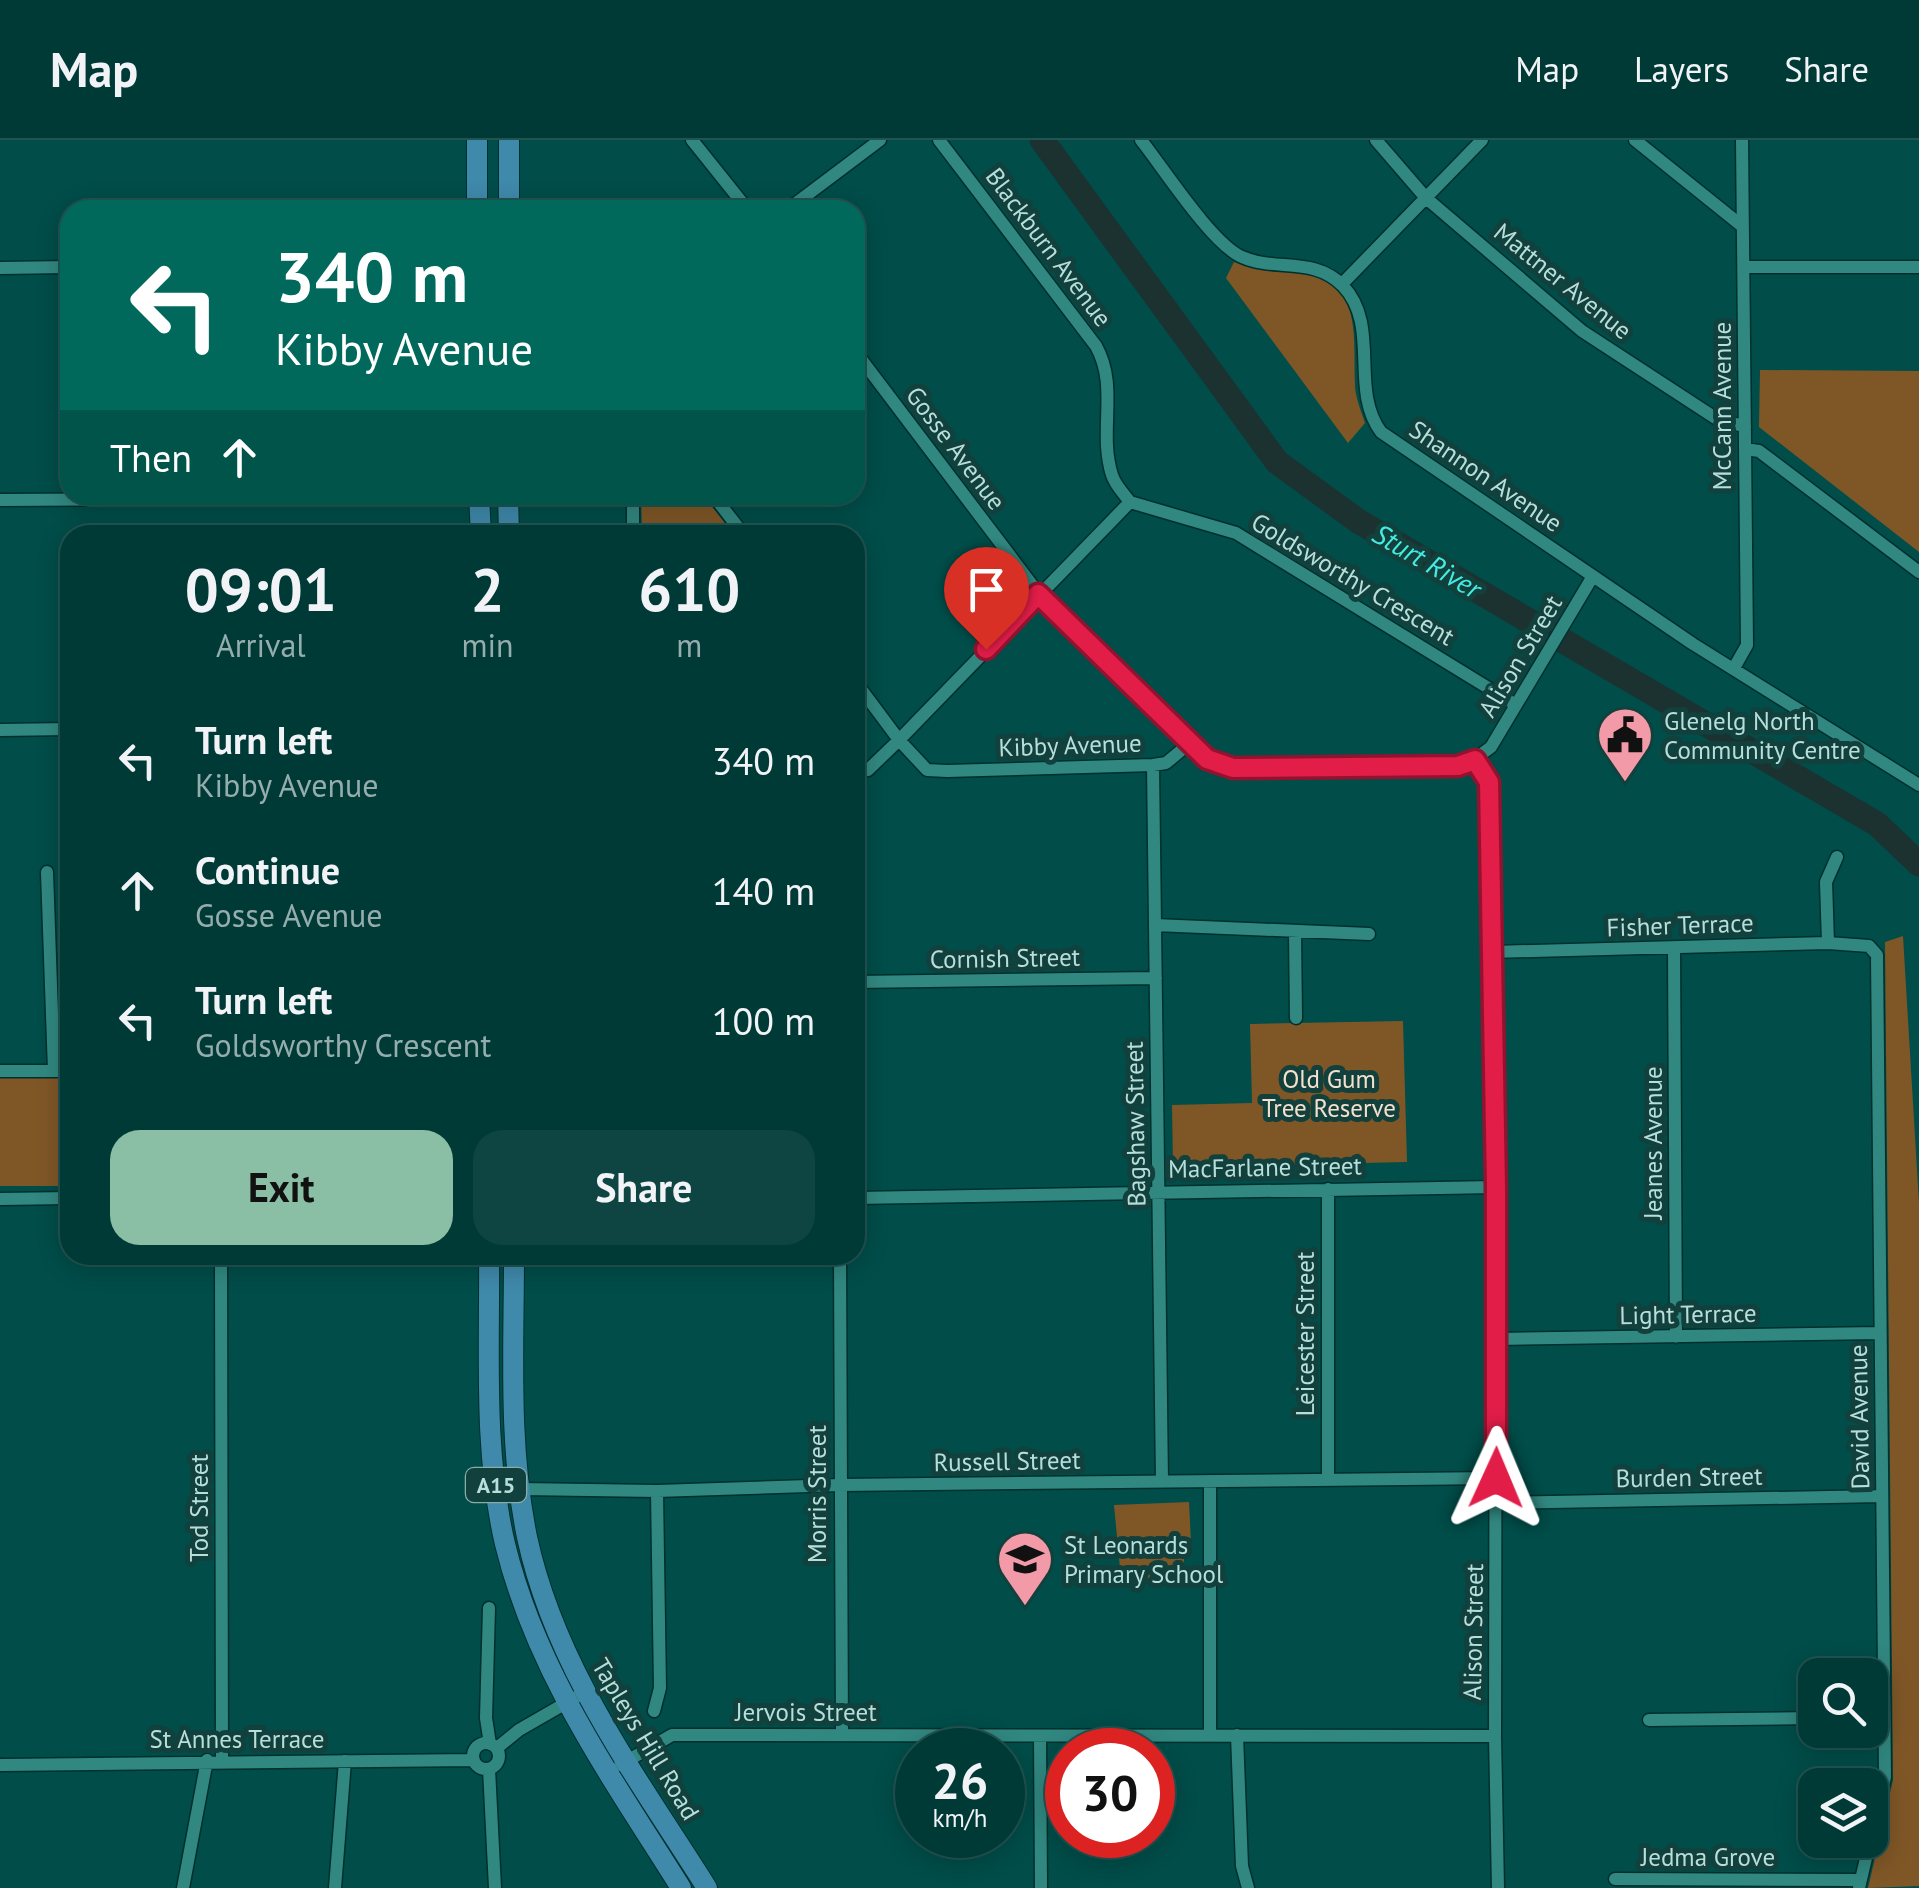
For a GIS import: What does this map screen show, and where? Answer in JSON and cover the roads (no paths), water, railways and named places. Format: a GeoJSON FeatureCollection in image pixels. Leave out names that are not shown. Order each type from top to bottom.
{"type":"FeatureCollection","features":[{"type":"Feature","properties":{"kind":"main road"},"geometry":{"type":"LineString","coordinates":[[477,140],[477,200]]}},
{"type":"Feature","properties":{"kind":"main road"},"geometry":{"type":"LineString","coordinates":[[509,140],[509,200]]}},
{"type":"Feature","properties":{"kind":"main road","name":"Tapleys Hill Road"},"geometry":{"type":"LineString","coordinates":[[489,1265],[491,1446],[504,1541],[520,1599],[566,1703],[681,1888]]}},
{"type":"Feature","properties":{"kind":"main road","name":"Tapleys Hill Road"},"geometry":{"type":"LineString","coordinates":[[514,1265],[514,1398],[520,1490],[539,1582],[585,1692],[707,1888]]}},
{"type":"Feature","properties":{"kind":"street"},"geometry":{"type":"LineString","coordinates":[[692,140],[740,200]]}},
{"type":"Feature","properties":{"kind":"street"},"geometry":{"type":"LineString","coordinates":[[800,200],[880,140]]}},
{"type":"Feature","properties":{"kind":"street","name":"Blackburn Avenue"},"geometry":{"type":"LineString","coordinates":[[939,140],[1106,364],[1106,446],[1112,478],[1130,502]]}},
{"type":"Feature","properties":{"kind":"street"},"geometry":{"type":"LineString","coordinates":[[1141,140],[1225,247],[1258,262],[1313,267],[1342,284],[1482,140]]}},
{"type":"Feature","properties":{"kind":"street","name":"Mattner Avenue"},"geometry":{"type":"LineString","coordinates":[[1376,140],[1426,198],[1582,331],[1720,422],[1745,426]]}},
{"type":"Feature","properties":{"kind":"street"},"geometry":{"type":"LineString","coordinates":[[1636,140],[1742,226]]}},
{"type":"Feature","properties":{"kind":"street","name":"McCann Avenue"},"geometry":{"type":"LineString","coordinates":[[1734,668],[1746,645],[1742,140]]}},
{"type":"Feature","properties":{"kind":"street"},"geometry":{"type":"LineString","coordinates":[[1744,266],[1919,267]]}},
{"type":"Feature","properties":{"kind":"street"},"geometry":{"type":"LineString","coordinates":[[0,268],[60,267]]}},
{"type":"Feature","properties":{"kind":"street","name":"Shannon Avenue"},"geometry":{"type":"LineString","coordinates":[[1342,284],[1360,310],[1366,408],[1380,432],[1593,576],[1919,785]]}},
{"type":"Feature","properties":{"kind":"street","name":"Gosse Avenue"},"geometry":{"type":"LineString","coordinates":[[865,364],[1038,594],[1190,743]]}},
{"type":"Feature","properties":{"kind":"street"},"geometry":{"type":"LineString","coordinates":[[1745,449],[1759,451],[1919,572]]}},
{"type":"Feature","properties":{"kind":"street"},"geometry":{"type":"LineString","coordinates":[[0,500],[60,500]]}},
{"type":"Feature","properties":{"kind":"street"},"geometry":{"type":"LineString","coordinates":[[865,770],[1130,502]]}},
{"type":"Feature","properties":{"kind":"street","name":"Goldsworthy Crescent"},"geometry":{"type":"LineString","coordinates":[[1130,502],[1236,533],[1516,705]]}},
{"type":"Feature","properties":{"kind":"street"},"geometry":{"type":"LineString","coordinates":[[721,505],[736,525]]}},
{"type":"Feature","properties":{"kind":"street","name":"Alison Street"},"geometry":{"type":"LineString","coordinates":[[1498,1888],[1493,952],[1489,782],[1475,760],[1491,747],[1593,576]]}},
{"type":"Feature","properties":{"kind":"street","name":"Kibby Avenue"},"geometry":{"type":"LineString","coordinates":[[865,694],[927,770],[1153,765],[1166,763],[1190,743]]}},
{"type":"Feature","properties":{"kind":"street"},"geometry":{"type":"LineString","coordinates":[[0,730],[60,730]]}},
{"type":"Feature","properties":{"kind":"street"},"geometry":{"type":"LineString","coordinates":[[1190,743],[1207,759],[1233,768],[1458,766],[1475,760]]}},
{"type":"Feature","properties":{"kind":"street","name":"Bagshaw Street"},"geometry":{"type":"LineString","coordinates":[[1153,765],[1162,1482]]}},
{"type":"Feature","properties":{"kind":"street"},"geometry":{"type":"LineString","coordinates":[[1828,943],[1826,882],[1837,857]]}},
{"type":"Feature","properties":{"kind":"street"},"geometry":{"type":"LineString","coordinates":[[47,872],[54,1071]]}},
{"type":"Feature","properties":{"kind":"street"},"geometry":{"type":"LineString","coordinates":[[1155,925],[1369,934]]}},
{"type":"Feature","properties":{"kind":"street"},"geometry":{"type":"LineString","coordinates":[[1295,932],[1296,1018]]}},
{"type":"Feature","properties":{"kind":"street","name":"Fisher Terrace"},"geometry":{"type":"LineString","coordinates":[[1493,952],[1828,943],[1869,946]]}},
{"type":"Feature","properties":{"kind":"street","name":"David Avenue"},"geometry":{"type":"LineString","coordinates":[[1869,946],[1877,954],[1878,964],[1882,1496],[1878,1658]]}},
{"type":"Feature","properties":{"kind":"street","name":"Jeanes Avenue"},"geometry":{"type":"LineString","coordinates":[[1674,949],[1676,1336]]}},
{"type":"Feature","properties":{"kind":"street","name":"Cornish Street"},"geometry":{"type":"LineString","coordinates":[[865,982],[1156,978]]}},
{"type":"Feature","properties":{"kind":"street"},"geometry":{"type":"LineString","coordinates":[[0,1071],[60,1071]]}},
{"type":"Feature","properties":{"kind":"street","name":"MacFarlane Street"},"geometry":{"type":"LineString","coordinates":[[865,1198],[1496,1187]]}},
{"type":"Feature","properties":{"kind":"street","name":"Leicester Street"},"geometry":{"type":"LineString","coordinates":[[1328,1188],[1328,1480]]}},
{"type":"Feature","properties":{"kind":"street"},"geometry":{"type":"LineString","coordinates":[[0,1199],[60,1198]]}},
{"type":"Feature","properties":{"kind":"street","name":"Tod Street"},"geometry":{"type":"LineString","coordinates":[[222,1265],[222,1760]]}},
{"type":"Feature","properties":{"kind":"street","name":"Morris Street"},"geometry":{"type":"LineString","coordinates":[[840,1265],[842,1734]]}},
{"type":"Feature","properties":{"kind":"street","name":"Light Terrace"},"geometry":{"type":"LineString","coordinates":[[1497,1339],[1880,1333]]}},
{"type":"Feature","properties":{"kind":"street","name":"Russell Street"},"geometry":{"type":"LineString","coordinates":[[520,1490],[1496,1478]]}},
{"type":"Feature","properties":{"kind":"street"},"geometry":{"type":"LineString","coordinates":[[1210,1481],[1210,1736]]}},
{"type":"Feature","properties":{"kind":"street"},"geometry":{"type":"LineString","coordinates":[[654,1711],[660,1688],[657,1491]]}},
{"type":"Feature","properties":{"kind":"street","name":"Burden Street"},"geometry":{"type":"LineString","coordinates":[[1497,1503],[1882,1496]]}},
{"type":"Feature","properties":{"kind":"street"},"geometry":{"type":"LineString","coordinates":[[488,1770],[499,1762],[486,1718],[489,1608]]}},
{"type":"Feature","properties":{"kind":"street"},"geometry":{"type":"LineString","coordinates":[[488,1770],[477,1766],[476,1748],[493,1746],[585,1692]]}},
{"type":"Feature","properties":{"kind":"street"},"geometry":{"type":"LineString","coordinates":[[1649,1720],[1798,1718]]}},
{"type":"Feature","properties":{"kind":"street","name":"Jervois Street"},"geometry":{"type":"LineString","coordinates":[[608,1772],[672,1735],[1495,1736]]}},
{"type":"Feature","properties":{"kind":"street"},"geometry":{"type":"LineString","coordinates":[[1237,1735],[1242,1866],[1248,1888]]}},
{"type":"Feature","properties":{"kind":"street"},"geometry":{"type":"LineString","coordinates":[[1040,1736],[1040,1888]]}},
{"type":"Feature","properties":{"kind":"street","name":"David Avenue"},"geometry":{"type":"LineString","coordinates":[[1860,1884],[1886,1777],[1882,1748]]}},
{"type":"Feature","properties":{"kind":"street"},"geometry":{"type":"LineString","coordinates":[[183,1888],[207,1760]]}},
{"type":"Feature","properties":{"kind":"street"},"geometry":{"type":"LineString","coordinates":[[335,1888],[346,1760]]}},
{"type":"Feature","properties":{"kind":"street","name":"St Annes Terrace"},"geometry":{"type":"LineString","coordinates":[[0,1765],[474,1760]]}},
{"type":"Feature","properties":{"kind":"street"},"geometry":{"type":"LineString","coordinates":[[488,1770],[494,1888]]}},
{"type":"Feature","properties":{"kind":"street","name":"Jedma Grove"},"geometry":{"type":"LineString","coordinates":[[1615,1879],[1860,1884]]}},
{"type":"Feature","properties":{"kind":"waterway","name":"Sturt River"},"geometry":{"type":"LineString","coordinates":[[1042,140],[1277,462],[1358,521],[1877,824],[1919,864]]}},
{"type":"Feature","properties":{"kind":"place","name":"Glenelg North Community Centre"},"geometry":{"type":"Point","coordinates":[1625,784]}},
{"type":"Feature","properties":{"kind":"place","name":"St Leonards Primary School"},"geometry":{"type":"Point","coordinates":[1025,1608]}},
{"type":"Feature","properties":{"kind":"park label","name":"Old Gum Tree Reserve"},"geometry":{"type":"Point","coordinates":[1329,1094]}}]}
